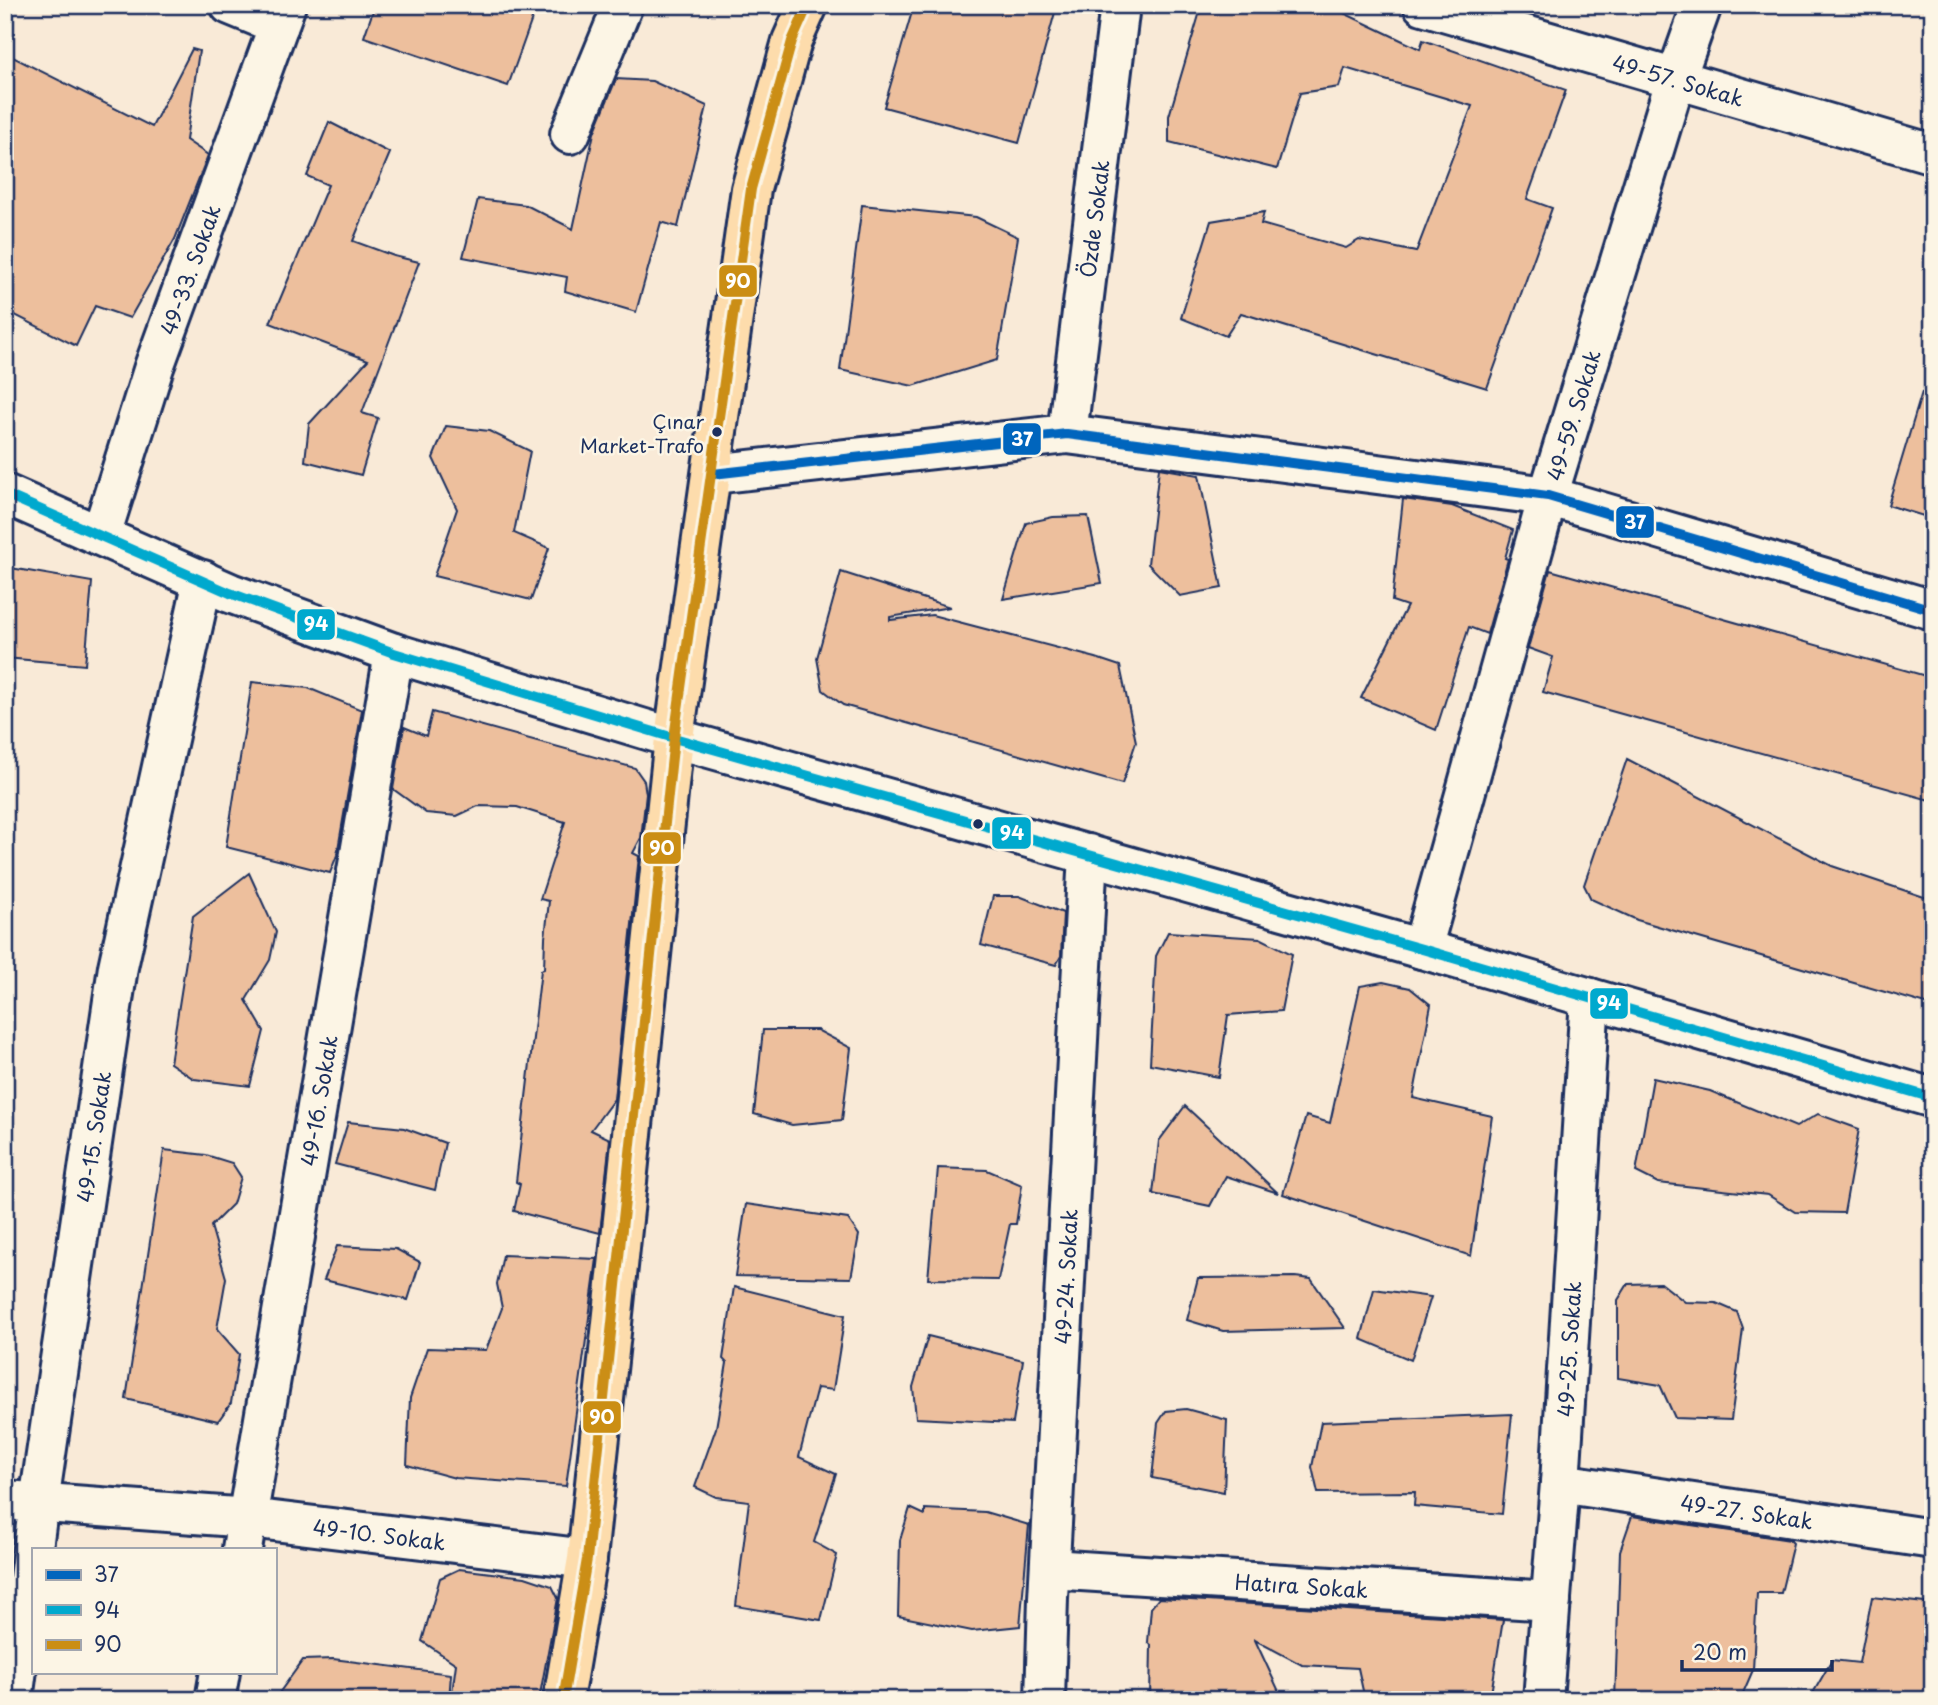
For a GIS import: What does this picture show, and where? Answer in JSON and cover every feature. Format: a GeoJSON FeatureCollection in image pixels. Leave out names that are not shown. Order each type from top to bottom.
{"type":"FeatureCollection","features":[{"type":"Feature","properties":{"kind":"main road"},"geometry":{"type":"LineString","coordinates":[[563,1700],[587,1559],[674,738],[751,189],[792,41],[808,5]]}},
{"type":"Feature","properties":{"kind":"street"},"geometry":{"type":"LineString","coordinates":[[230,5],[283,15]]}},
{"type":"Feature","properties":{"kind":"street"},"geometry":{"type":"LineString","coordinates":[[570,134],[622,5]]}},
{"type":"Feature","properties":{"kind":"street","name":"Özde Sokak"},"geometry":{"type":"LineString","coordinates":[[1067,434],[1120,5]]}},
{"type":"Feature","properties":{"kind":"street","name":"49-57. Sokak"},"geometry":{"type":"LineString","coordinates":[[1423,5],[1933,154]]}},
{"type":"Feature","properties":{"kind":"street","name":"49-59. Sokak"},"geometry":{"type":"LineString","coordinates":[[1422,949],[1548,496],[1676,78],[1702,5]]}},
{"type":"Feature","properties":{"kind":"street","name":"49-33. Sokak"},"geometry":{"type":"LineString","coordinates":[[101,535],[154,367],[283,15]]}},
{"type":"Feature","properties":{"kind":"street"},"geometry":{"type":"LineString","coordinates":[[713,474],[1067,434],[1548,496],[1933,610]]}},
{"type":"Feature","properties":{"kind":"street"},"geometry":{"type":"LineString","coordinates":[[5,494],[230,593],[394,653],[674,738],[1422,949],[1933,1098]]}},
{"type":"Feature","properties":{"kind":"street","name":"49-15. Sokak"},"geometry":{"type":"LineString","coordinates":[[13,1700],[22,1584],[22,1501],[118,967],[203,580]]}},
{"type":"Feature","properties":{"kind":"street","name":"49-16. Sokak"},"geometry":{"type":"LineString","coordinates":[[246,1533],[394,653]]}},
{"type":"Feature","properties":{"kind":"street","name":"49-24. Sokak"},"geometry":{"type":"LineString","coordinates":[[1045,1700],[1088,854]]}},
{"type":"Feature","properties":{"kind":"street","name":"49-25. Sokak"},"geometry":{"type":"LineString","coordinates":[[1543,1700],[1560,1483],[1590,998]]}},
{"type":"Feature","properties":{"kind":"street","name":"49-27. Sokak"},"geometry":{"type":"LineString","coordinates":[[1560,1483],[1933,1539]]}},
{"type":"Feature","properties":{"kind":"street","name":"49-10. Sokak"},"geometry":{"type":"LineString","coordinates":[[22,1501],[246,1533],[587,1559]]}},
{"type":"Feature","properties":{"kind":"street","name":"Hatıra Sokak"},"geometry":{"type":"LineString","coordinates":[[1050,1569],[1552,1601]]}},
{"type":"Feature","properties":{"kind":"street"},"geometry":{"type":"LineString","coordinates":[[215,1700],[219,1674]]}},
{"type":"Feature","properties":{"kind":"building"},"geometry":{"type":"Polygon","coordinates":[[[375,5],[537,5],[508,86],[364,37],[375,5]]]}},
{"type":"Feature","properties":{"kind":"building"},"geometry":{"type":"Polygon","coordinates":[[[914,5],[1057,5],[1019,143],[884,107],[914,5]]]}},
{"type":"Feature","properties":{"kind":"building"},"geometry":{"type":"Polygon","coordinates":[[[1202,5],[1327,5],[1420,49],[1423,40],[1566,90],[1527,199],[1552,208],[1487,388],[1241,313],[1226,336],[1181,318],[1211,221],[1264,212],[1261,224],[1346,248],[1359,240],[1416,252],[1472,106],[1345,68],[1339,87],[1300,93],[1277,169],[1169,142],[1169,116],[1202,5]]]}},
{"type":"Feature","properties":{"kind":"building"},"geometry":{"type":"Polygon","coordinates":[[[192,49],[199,51],[186,140],[208,155],[175,239],[130,318],[95,306],[76,346],[5,310],[5,53],[152,127],[192,49]]]}},
{"type":"Feature","properties":{"kind":"building"},"geometry":{"type":"Polygon","coordinates":[[[616,79],[652,81],[707,106],[678,227],[661,222],[636,312],[565,291],[567,277],[463,257],[478,199],[526,205],[573,229],[594,133],[616,79]]]}},
{"type":"Feature","properties":{"kind":"building"},"geometry":{"type":"Polygon","coordinates":[[[329,122],[390,153],[353,241],[419,262],[362,413],[378,418],[361,475],[305,461],[309,424],[368,360],[270,323],[328,185],[307,176],[329,122]]]}},
{"type":"Feature","properties":{"kind":"building"},"geometry":{"type":"Polygon","coordinates":[[[862,205],[976,217],[1018,237],[997,360],[913,386],[840,370],[862,205]]]}},
{"type":"Feature","properties":{"kind":"building"},"geometry":{"type":"Polygon","coordinates":[[[1922,392],[1933,393],[1933,519],[1888,505],[1922,392]]]}},
{"type":"Feature","properties":{"kind":"building"},"geometry":{"type":"Polygon","coordinates":[[[446,426],[489,431],[530,451],[514,533],[549,548],[531,600],[434,576],[457,509],[433,458],[446,426]]]}},
{"type":"Feature","properties":{"kind":"building"},"geometry":{"type":"Polygon","coordinates":[[[1159,468],[1199,475],[1222,588],[1180,596],[1148,564],[1159,468]]]}},
{"type":"Feature","properties":{"kind":"building"},"geometry":{"type":"Polygon","coordinates":[[[1403,499],[1452,506],[1513,530],[1505,558],[1508,559],[1487,634],[1469,627],[1436,730],[1361,698],[1407,606],[1392,601],[1403,499]]]}},
{"type":"Feature","properties":{"kind":"building"},"geometry":{"type":"Polygon","coordinates":[[[1088,516],[1102,583],[1003,599],[1026,523],[1053,517],[1088,516]]]}},
{"type":"Feature","properties":{"kind":"building"},"geometry":{"type":"Polygon","coordinates":[[[5,567],[92,582],[85,665],[5,658],[5,567]]]}},
{"type":"Feature","properties":{"kind":"building"},"geometry":{"type":"Polygon","coordinates":[[[1550,570],[1933,678],[1933,801],[1543,692],[1553,657],[1528,648],[1550,570]]]}},
{"type":"Feature","properties":{"kind":"building"},"geometry":{"type":"Polygon","coordinates":[[[841,572],[950,607],[890,617],[890,620],[932,615],[1120,666],[1136,742],[1122,784],[843,705],[823,690],[817,658],[841,572]]]}},
{"type":"Feature","properties":{"kind":"building"},"geometry":{"type":"Polygon","coordinates":[[[252,682],[308,688],[362,710],[337,855],[330,873],[226,847],[252,682]]]}},
{"type":"Feature","properties":{"kind":"building"},"geometry":{"type":"Polygon","coordinates":[[[432,712],[635,768],[644,781],[646,794],[641,838],[633,853],[639,856],[614,1099],[591,1130],[610,1139],[600,1233],[514,1211],[520,1184],[516,1182],[541,970],[544,969],[549,901],[540,899],[565,822],[517,807],[478,806],[457,816],[426,813],[393,789],[404,727],[426,736],[432,712]]]}},
{"type":"Feature","properties":{"kind":"building"},"geometry":{"type":"Polygon","coordinates":[[[1627,759],[1832,866],[1933,900],[1933,1006],[1637,920],[1591,899],[1584,885],[1627,759]]]}},
{"type":"Feature","properties":{"kind":"building"},"geometry":{"type":"Polygon","coordinates":[[[249,873],[276,932],[270,960],[246,1000],[264,1031],[250,1086],[194,1079],[170,1063],[193,916],[249,873]]]}},
{"type":"Feature","properties":{"kind":"building"},"geometry":{"type":"Polygon","coordinates":[[[993,896],[1019,896],[1063,913],[1061,956],[1056,965],[981,945],[993,896]]]}},
{"type":"Feature","properties":{"kind":"building"},"geometry":{"type":"Polygon","coordinates":[[[1168,932],[1260,938],[1292,954],[1281,1011],[1228,1015],[1219,1077],[1150,1064],[1156,956],[1168,932]]]}},
{"type":"Feature","properties":{"kind":"building"},"geometry":{"type":"Polygon","coordinates":[[[1383,982],[1410,988],[1431,1005],[1413,1098],[1492,1116],[1471,1256],[1283,1194],[1306,1116],[1330,1123],[1360,986],[1383,982]]]}},
{"type":"Feature","properties":{"kind":"building"},"geometry":{"type":"Polygon","coordinates":[[[763,1030],[817,1030],[851,1048],[842,1120],[792,1125],[754,1114],[763,1030]]]}},
{"type":"Feature","properties":{"kind":"building"},"geometry":{"type":"Polygon","coordinates":[[[1653,1078],[1710,1091],[1796,1127],[1818,1114],[1859,1129],[1844,1213],[1795,1212],[1768,1195],[1658,1183],[1636,1172],[1653,1078]]]}},
{"type":"Feature","properties":{"kind":"building"},"geometry":{"type":"Polygon","coordinates":[[[1185,1106],[1278,1193],[1226,1176],[1210,1206],[1153,1194],[1159,1141],[1185,1106]]]}},
{"type":"Feature","properties":{"kind":"building"},"geometry":{"type":"Polygon","coordinates":[[[348,1122],[404,1128],[445,1143],[435,1190],[335,1164],[348,1122]]]}},
{"type":"Feature","properties":{"kind":"building"},"geometry":{"type":"Polygon","coordinates":[[[164,1150],[206,1155],[232,1163],[241,1177],[233,1204],[211,1226],[226,1278],[217,1329],[239,1354],[231,1403],[218,1421],[126,1399],[164,1150]]]}},
{"type":"Feature","properties":{"kind":"building"},"geometry":{"type":"Polygon","coordinates":[[[938,1168],[987,1170],[1022,1185],[1016,1224],[1010,1224],[998,1280],[928,1279],[938,1168]]]}},
{"type":"Feature","properties":{"kind":"building"},"geometry":{"type":"Polygon","coordinates":[[[746,1204],[848,1219],[859,1235],[851,1278],[735,1276],[746,1204]]]}},
{"type":"Feature","properties":{"kind":"building"},"geometry":{"type":"Polygon","coordinates":[[[337,1246],[396,1249],[420,1262],[408,1300],[324,1280],[337,1246]]]}},
{"type":"Feature","properties":{"kind":"building"},"geometry":{"type":"Polygon","coordinates":[[[503,1255],[597,1259],[566,1486],[455,1478],[407,1465],[410,1398],[427,1348],[486,1350],[502,1308],[497,1284],[503,1255]]]}},
{"type":"Feature","properties":{"kind":"building"},"geometry":{"type":"Polygon","coordinates":[[[1198,1278],[1311,1279],[1345,1328],[1223,1331],[1187,1320],[1198,1278]]]}},
{"type":"Feature","properties":{"kind":"building"},"geometry":{"type":"Polygon","coordinates":[[[1661,1283],[1685,1302],[1716,1303],[1737,1312],[1743,1329],[1731,1420],[1675,1418],[1660,1385],[1618,1378],[1618,1300],[1628,1284],[1661,1283]]]}},
{"type":"Feature","properties":{"kind":"building"},"geometry":{"type":"Polygon","coordinates":[[[734,1287],[845,1315],[833,1390],[817,1388],[799,1457],[836,1474],[814,1542],[837,1555],[821,1620],[736,1606],[749,1501],[716,1497],[695,1487],[716,1428],[727,1363],[723,1359],[734,1287]]]}},
{"type":"Feature","properties":{"kind":"building"},"geometry":{"type":"Polygon","coordinates":[[[1374,1289],[1431,1297],[1411,1360],[1361,1339],[1374,1289]]]}},
{"type":"Feature","properties":{"kind":"building"},"geometry":{"type":"Polygon","coordinates":[[[928,1336],[1023,1360],[1013,1423],[916,1418],[913,1387],[928,1336]]]}},
{"type":"Feature","properties":{"kind":"building"},"geometry":{"type":"Polygon","coordinates":[[[1186,1409],[1227,1420],[1224,1492],[1152,1478],[1158,1423],[1166,1411],[1186,1409]]]}},
{"type":"Feature","properties":{"kind":"building"},"geometry":{"type":"Polygon","coordinates":[[[1512,1414],[1502,1514],[1414,1506],[1415,1492],[1318,1493],[1312,1467],[1321,1422],[1512,1414]]]}},
{"type":"Feature","properties":{"kind":"building"},"geometry":{"type":"Polygon","coordinates":[[[910,1508],[925,1515],[925,1509],[985,1512],[1029,1525],[1020,1626],[972,1631],[898,1616],[900,1540],[910,1508]]]}},
{"type":"Feature","properties":{"kind":"building"},"geometry":{"type":"Polygon","coordinates":[[[1632,1516],[1790,1540],[1793,1543],[1781,1593],[1757,1593],[1753,1670],[1740,1700],[1615,1700],[1620,1551],[1632,1516]]]}},
{"type":"Feature","properties":{"kind":"building"},"geometry":{"type":"Polygon","coordinates":[[[459,1569],[525,1577],[552,1586],[558,1598],[539,1700],[451,1700],[456,1664],[422,1641],[440,1578],[459,1569]]]}},
{"type":"Feature","properties":{"kind":"building"},"geometry":{"type":"Polygon","coordinates":[[[1872,1597],[1933,1604],[1933,1700],[1809,1700],[1832,1660],[1859,1663],[1872,1597]]]}},
{"type":"Feature","properties":{"kind":"building"},"geometry":{"type":"Polygon","coordinates":[[[1159,1598],[1503,1620],[1490,1700],[1365,1700],[1358,1668],[1302,1665],[1255,1640],[1283,1700],[1150,1700],[1151,1645],[1148,1642],[1151,1608],[1159,1598]]]}},
{"type":"Feature","properties":{"kind":"building"},"geometry":{"type":"Polygon","coordinates":[[[333,1659],[451,1674],[449,1700],[274,1700],[303,1660],[333,1659]]]}},
{"type":"Feature","properties":{"kind":"transit line","name":"90"},"geometry":{"type":"LineString","coordinates":[[563,1700],[587,1559],[674,738],[751,189],[792,41],[808,5]]}},
{"type":"Feature","properties":{"kind":"transit line","name":"37"},"geometry":{"type":"LineString","coordinates":[[713,474],[1067,434],[1548,496],[1933,610]]}},
{"type":"Feature","properties":{"kind":"transit line","name":"94"},"geometry":{"type":"LineString","coordinates":[[5,494],[230,593],[394,653],[674,738],[1422,949],[1933,1098]]}},
{"type":"Feature","properties":{"kind":"place","name":"Çınar Market-Trafo"},"geometry":{"type":"Point","coordinates":[717,432]}}]}
